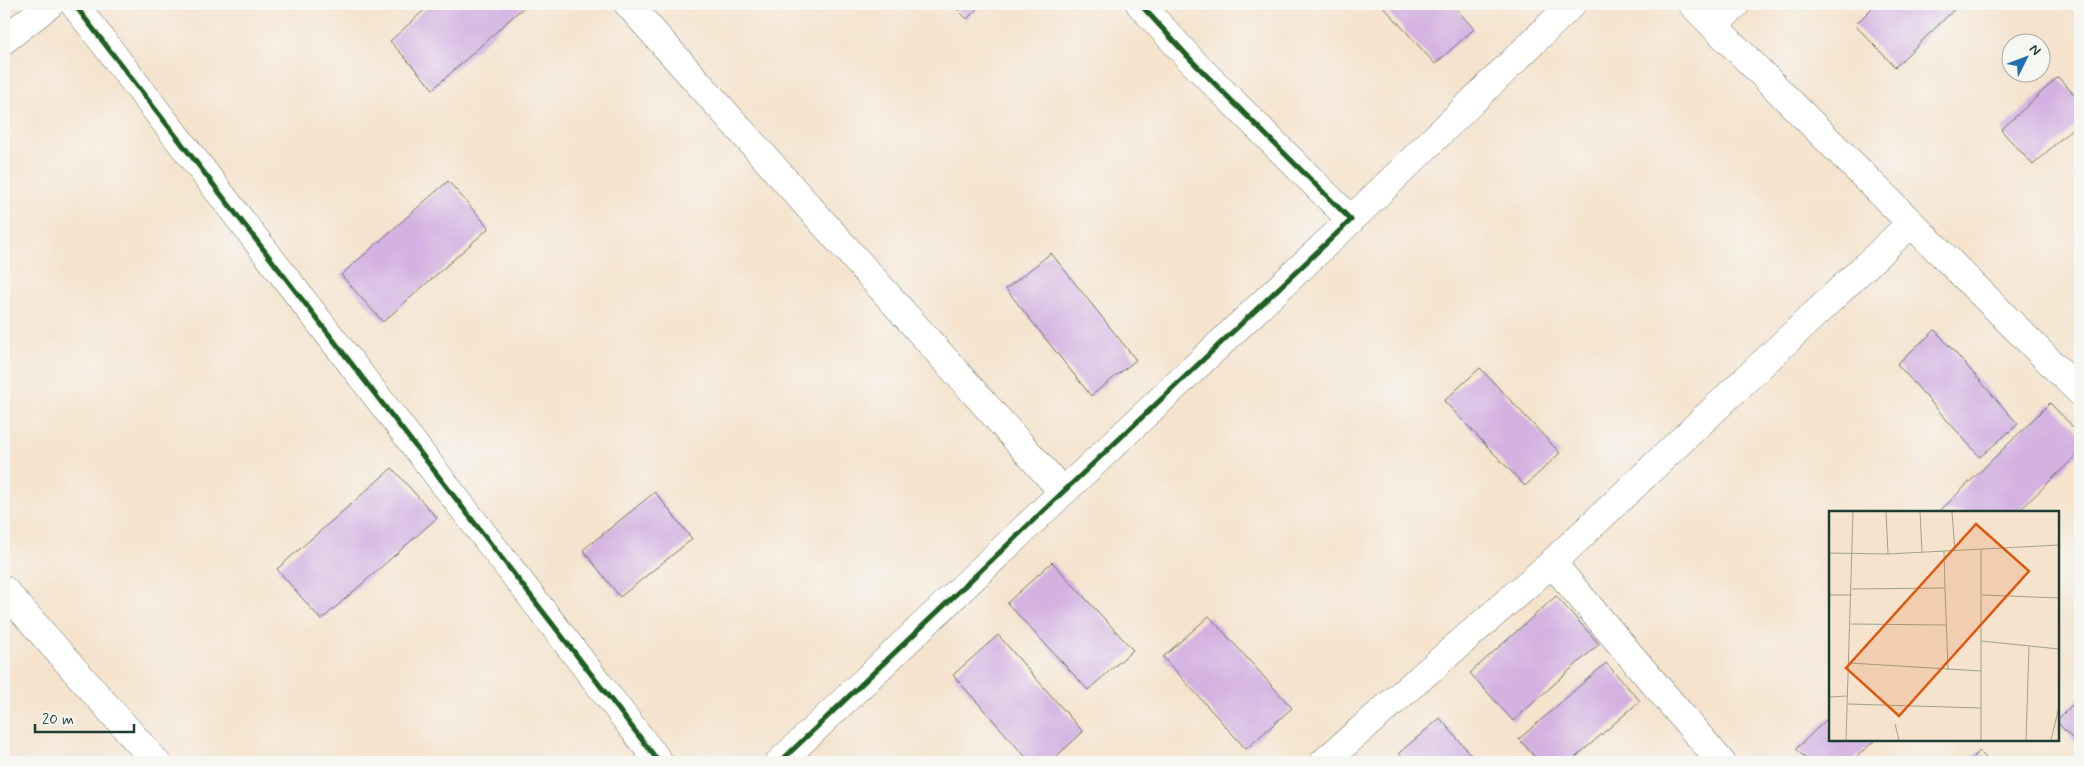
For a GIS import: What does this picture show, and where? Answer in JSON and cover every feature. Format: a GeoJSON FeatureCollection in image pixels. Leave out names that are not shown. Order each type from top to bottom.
{"type":"FeatureCollection","features":[{"type":"Feature","properties":{"kind":"street"},"geometry":{"type":"LineString","coordinates":[[4,40],[50,4]]}},
{"type":"Feature","properties":{"kind":"street"},"geometry":{"type":"LineString","coordinates":[[74,4],[660,762]]}},
{"type":"Feature","properties":{"kind":"street"},"geometry":{"type":"LineString","coordinates":[[628,4],[1063,492]]}},
{"type":"Feature","properties":{"kind":"street"},"geometry":{"type":"LineString","coordinates":[[1140,4],[1192,61],[1351,220]]}},
{"type":"Feature","properties":{"kind":"street"},"geometry":{"type":"LineString","coordinates":[[780,762],[1351,220],[1572,4]]}},
{"type":"Feature","properties":{"kind":"street"},"geometry":{"type":"LineString","coordinates":[[1692,4],[2080,392]]}},
{"type":"Feature","properties":{"kind":"street"},"geometry":{"type":"LineString","coordinates":[[1714,26],[1736,4]]}},
{"type":"Feature","properties":{"kind":"street"},"geometry":{"type":"LineString","coordinates":[[1324,762],[1552,562],[1911,223]]}},
{"type":"Feature","properties":{"kind":"street"},"geometry":{"type":"LineString","coordinates":[[1552,562],[1720,762]]}},
{"type":"Feature","properties":{"kind":"street"},"geometry":{"type":"LineString","coordinates":[[4,590],[156,762]]}},
{"type":"Feature","properties":{"kind":"building"},"geometry":{"type":"Polygon","coordinates":[[[431,4],[527,4],[433,89],[390,41],[431,4]]]}},
{"type":"Feature","properties":{"kind":"building"},"geometry":{"type":"Polygon","coordinates":[[[952,4],[982,4],[967,19],[952,4]]]}},
{"type":"Feature","properties":{"kind":"building"},"geometry":{"type":"Polygon","coordinates":[[[1381,4],[1452,4],[1474,29],[1435,64],[1381,4]]]}},
{"type":"Feature","properties":{"kind":"building"},"geometry":{"type":"Polygon","coordinates":[[[1876,4],[1960,4],[1895,67],[1855,25],[1876,4]]]}},
{"type":"Feature","properties":{"kind":"building"},"geometry":{"type":"Polygon","coordinates":[[[2058,77],[2080,101],[2080,121],[2033,165],[2001,130],[2058,77]]]}},
{"type":"Feature","properties":{"kind":"building"},"geometry":{"type":"Polygon","coordinates":[[[448,181],[489,228],[383,322],[341,275],[448,181]]]}},
{"type":"Feature","properties":{"kind":"building"},"geometry":{"type":"Polygon","coordinates":[[[1051,253],[1136,360],[1091,396],[1006,289],[1051,253]]]}},
{"type":"Feature","properties":{"kind":"building"},"geometry":{"type":"Polygon","coordinates":[[[1935,330],[2018,424],[1980,457],[1897,364],[1935,330]]]}},
{"type":"Feature","properties":{"kind":"building"},"geometry":{"type":"Polygon","coordinates":[[[1480,368],[1560,453],[1525,486],[1444,401],[1480,368]]]}},
{"type":"Feature","properties":{"kind":"building"},"geometry":{"type":"Polygon","coordinates":[[[2050,403],[2080,434],[2080,452],[2019,511],[1940,511],[2050,403]]]}},
{"type":"Feature","properties":{"kind":"building"},"geometry":{"type":"Polygon","coordinates":[[[392,468],[437,518],[321,620],[277,569],[392,468]]]}},
{"type":"Feature","properties":{"kind":"building"},"geometry":{"type":"Polygon","coordinates":[[[655,492],[692,539],[620,597],[583,550],[655,492]]]}},
{"type":"Feature","properties":{"kind":"building"},"geometry":{"type":"Polygon","coordinates":[[[1052,562],[1133,650],[1088,690],[1007,603],[1052,562]]]}},
{"type":"Feature","properties":{"kind":"building"},"geometry":{"type":"Polygon","coordinates":[[[1556,596],[1599,644],[1513,721],[1470,673],[1556,596]]]}},
{"type":"Feature","properties":{"kind":"building"},"geometry":{"type":"Polygon","coordinates":[[[1209,616],[1292,708],[1246,749],[1163,657],[1209,616]]]}},
{"type":"Feature","properties":{"kind":"building"},"geometry":{"type":"Polygon","coordinates":[[[998,635],[1083,732],[1050,762],[1030,762],[953,675],[998,635]]]}},
{"type":"Feature","properties":{"kind":"building"},"geometry":{"type":"Polygon","coordinates":[[[1606,663],[1640,701],[1570,762],[1539,762],[1519,739],[1606,663]]]}},
{"type":"Feature","properties":{"kind":"building"},"geometry":{"type":"Polygon","coordinates":[[[2080,697],[2080,747],[2059,724],[2059,718],[2080,697]]]}},
{"type":"Feature","properties":{"kind":"building"},"geometry":{"type":"Polygon","coordinates":[[[1829,717],[1829,741],[1874,741],[1851,762],[1809,762],[1796,749],[1829,717]]]}},
{"type":"Feature","properties":{"kind":"building"},"geometry":{"type":"Polygon","coordinates":[[[1440,718],[1477,762],[1406,762],[1399,753],[1440,718]]]}},
{"type":"Feature","properties":{"kind":"building"},"geometry":{"type":"Polygon","coordinates":[[[1979,751],[1990,762],[1968,762],[1979,751]]]}},
{"type":"Feature","properties":{"kind":"cycle path"},"geometry":{"type":"LineString","coordinates":[[74,4],[659,762]]}},
{"type":"Feature","properties":{"kind":"cycle path"},"geometry":{"type":"LineString","coordinates":[[780,762],[1351,220],[1192,61],[1140,4]]}}]}
